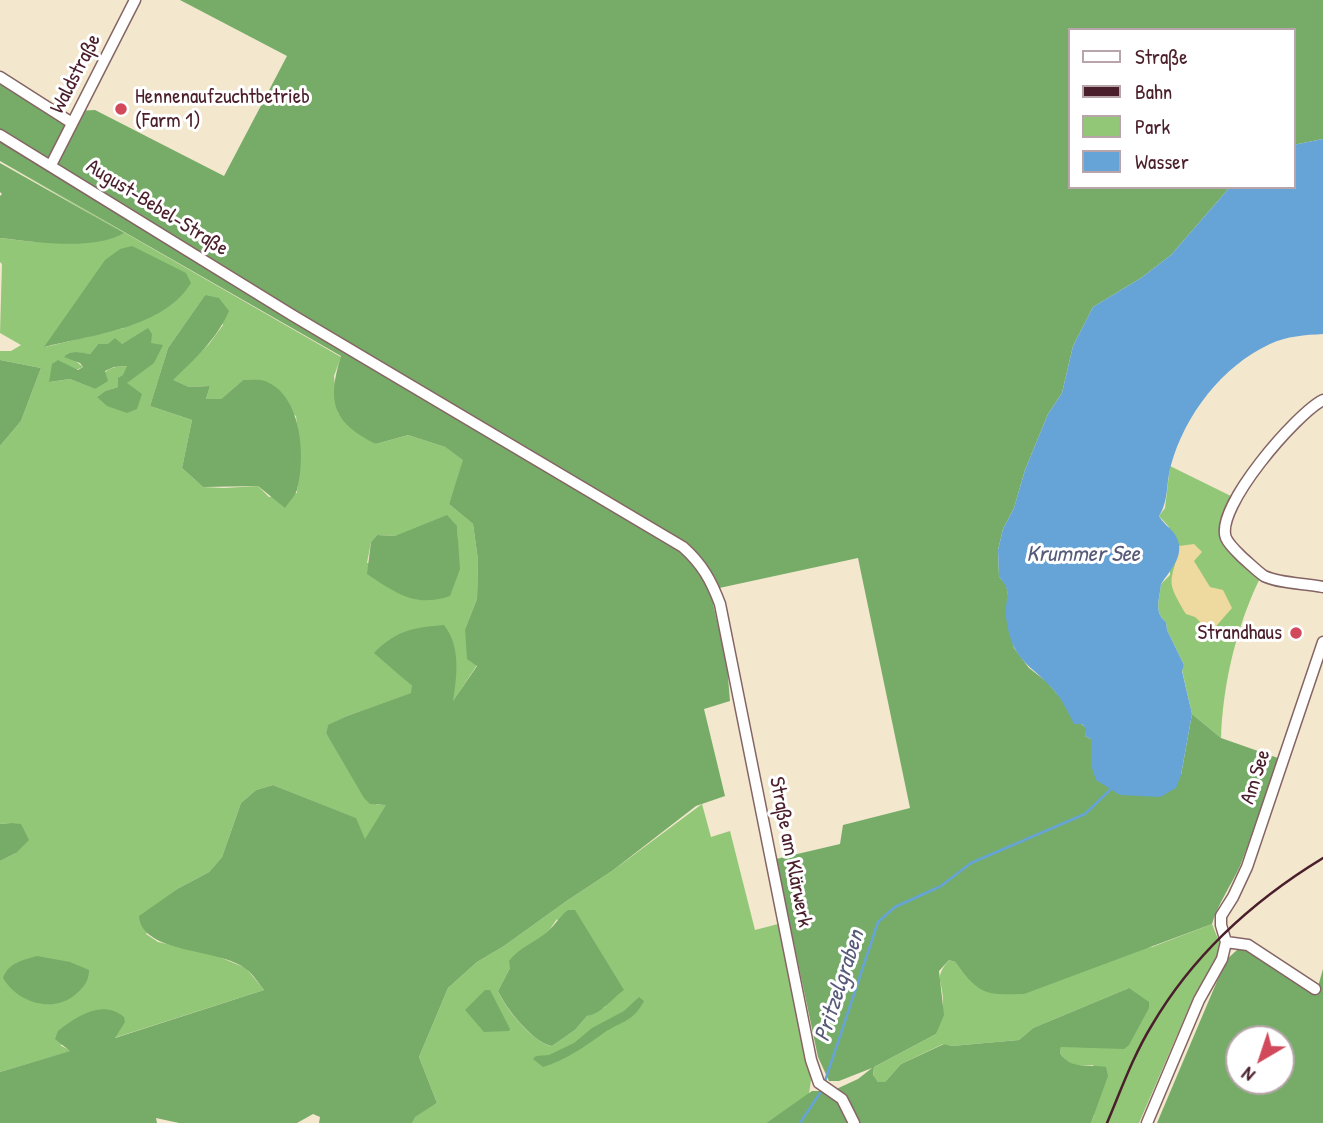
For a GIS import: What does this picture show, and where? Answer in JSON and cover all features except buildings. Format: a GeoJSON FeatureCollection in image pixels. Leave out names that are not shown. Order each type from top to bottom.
{"type":"FeatureCollection","features":[{"type":"Feature","properties":{"kind":"street","name":"Waldstraße"},"geometry":{"type":"LineString","coordinates":[[51,165],[135,0]]}},
{"type":"Feature","properties":{"kind":"street"},"geometry":{"type":"LineString","coordinates":[[0,77],[72,123]]}},
{"type":"Feature","properties":{"kind":"street","name":"August-Bebel-Straße"},"geometry":{"type":"LineString","coordinates":[[0,135],[292,315],[682,547],[699,561],[708,575]]}},
{"type":"Feature","properties":{"kind":"street"},"geometry":{"type":"LineString","coordinates":[[1323,400],[1303,414],[1254,468],[1226,523],[1225,533],[1226,539],[1239,554],[1262,575],[1323,587]]}},
{"type":"Feature","properties":{"kind":"street","name":"Straße am Klärwerk"},"geometry":{"type":"LineString","coordinates":[[708,575],[720,604],[811,1060],[823,1086],[842,1099],[854,1123]]}},
{"type":"Feature","properties":{"kind":"street","name":"Am See"},"geometry":{"type":"LineString","coordinates":[[1226,942],[1221,916],[1247,867],[1323,642]]}},
{"type":"Feature","properties":{"kind":"street"},"geometry":{"type":"LineString","coordinates":[[1147,1123],[1199,1000],[1222,959],[1226,942],[1248,945],[1315,989]]}},
{"type":"Feature","properties":{"kind":"green space"},"geometry":{"type":"Polygon","coordinates":[[[180,0],[1323,0],[1323,139],[1295,145],[1295,28],[1068,28],[1068,189],[1228,189],[1171,255],[1141,278],[1093,307],[1073,346],[1062,393],[1048,414],[1025,470],[998,550],[999,577],[1006,584],[1006,615],[1014,648],[1029,668],[1047,682],[1068,707],[1068,712],[1087,729],[1085,736],[1091,739],[1091,765],[1181,775],[1192,714],[1221,738],[1278,758],[1240,866],[1212,924],[1024,994],[984,991],[971,981],[955,962],[949,960],[939,971],[944,1015],[936,1034],[874,1067],[873,1075],[878,1082],[885,1082],[901,1064],[944,1044],[952,1046],[1019,1040],[1033,1028],[1129,988],[1149,1002],[1149,1008],[1129,1045],[1124,1049],[1061,1047],[1060,1053],[1069,1062],[1106,1067],[1108,1076],[1091,1123],[766,1123],[812,1091],[832,1091],[858,1079],[872,1068],[839,1081],[829,1081],[818,1057],[776,859],[840,844],[843,825],[910,808],[858,558],[710,590],[727,665],[730,701],[704,709],[725,796],[696,806],[612,871],[477,962],[448,988],[419,1057],[437,1103],[415,1117],[412,1123],[319,1123],[320,1117],[313,1114],[297,1123],[179,1123],[156,1118],[157,1123],[0,1123],[0,1072],[70,1051],[55,1039],[58,1031],[81,1015],[107,1009],[124,1017],[125,1022],[115,1038],[264,990],[249,971],[234,962],[183,949],[153,937],[143,928],[139,916],[179,888],[209,872],[222,857],[241,803],[256,790],[273,785],[356,818],[365,839],[386,805],[370,804],[364,798],[326,733],[328,725],[347,716],[411,693],[412,686],[374,653],[390,640],[414,629],[444,625],[455,652],[453,701],[477,666],[467,659],[465,629],[477,599],[478,560],[473,524],[449,504],[463,460],[445,447],[408,435],[376,444],[361,436],[342,419],[334,398],[341,356],[0,161],[0,80],[69,123],[75,111],[95,110],[224,176],[287,56],[180,0]]]}},
{"type":"Feature","properties":{"kind":"green space"},"geometry":{"type":"Polygon","coordinates":[[[0,161],[341,357],[334,376],[338,413],[376,444],[408,435],[445,447],[464,460],[449,504],[473,524],[478,560],[477,599],[465,629],[477,665],[452,703],[397,672],[412,686],[412,693],[347,716],[328,726],[326,733],[377,805],[387,804],[365,840],[355,818],[273,785],[256,790],[241,803],[222,857],[209,872],[179,888],[146,934],[158,942],[212,954],[246,968],[264,990],[114,1038],[60,1045],[71,1051],[0,1072],[0,861],[16,853],[11,823],[0,824],[0,446],[21,421],[41,368],[0,360],[0,351],[11,351],[21,345],[0,333],[0,238],[34,242],[94,242],[123,233],[0,161]],[[120,249],[45,347],[124,328],[120,249]],[[205,295],[168,348],[150,406],[192,420],[182,468],[203,487],[258,486],[269,497],[297,493],[300,450],[296,416],[243,380],[221,399],[206,399],[210,386],[189,387],[172,380],[209,344],[223,325],[205,295]],[[133,338],[122,344],[98,344],[90,354],[67,354],[83,367],[49,382],[70,379],[95,389],[107,371],[128,366],[118,387],[97,397],[127,383],[151,343],[133,338]],[[457,526],[395,536],[377,535],[371,542],[367,563],[458,546],[457,526]]]}},
{"type":"Feature","properties":{"kind":"green space"},"geometry":{"type":"Polygon","coordinates":[[[0,163],[124,233],[111,239],[81,244],[0,238],[0,163]]]}},
{"type":"Feature","properties":{"kind":"green space"},"geometry":{"type":"Polygon","coordinates":[[[132,246],[186,273],[191,283],[179,298],[145,320],[44,347],[105,260],[120,249],[132,246]]]}},
{"type":"Feature","properties":{"kind":"green space"},"geometry":{"type":"Polygon","coordinates":[[[205,295],[219,298],[229,311],[212,340],[173,380],[189,387],[210,386],[206,399],[221,399],[243,380],[263,380],[277,388],[287,399],[298,428],[301,461],[297,490],[285,508],[258,486],[203,487],[182,468],[192,420],[150,406],[168,348],[205,295]]]}},
{"type":"Feature","properties":{"kind":"green space"},"geometry":{"type":"Polygon","coordinates":[[[148,328],[152,334],[151,343],[163,345],[154,363],[127,383],[142,394],[137,409],[127,413],[107,406],[97,397],[118,387],[118,378],[123,375],[127,366],[105,371],[108,381],[95,389],[70,379],[49,382],[52,364],[58,360],[78,370],[83,367],[80,363],[64,357],[70,353],[90,354],[98,344],[108,344],[115,338],[122,344],[148,328]]]}},
{"type":"Feature","properties":{"kind":"green space"},"geometry":{"type":"Polygon","coordinates":[[[0,360],[41,368],[21,421],[0,446],[0,360]]]}},
{"type":"Feature","properties":{"kind":"green space"},"geometry":{"type":"Polygon","coordinates":[[[1170,466],[1237,499],[1225,533],[1262,574],[1245,613],[1233,654],[1221,738],[1192,714],[1182,670],[1184,665],[1158,609],[1161,584],[1170,575],[1169,527],[1159,516],[1165,508],[1170,466]]]}},
{"type":"Feature","properties":{"kind":"green space"},"geometry":{"type":"Polygon","coordinates":[[[447,515],[457,526],[460,569],[450,596],[426,600],[406,597],[367,574],[371,542],[377,535],[395,536],[447,515]]]}},
{"type":"Feature","properties":{"kind":"green space"},"geometry":{"type":"Polygon","coordinates":[[[702,804],[711,837],[730,831],[755,930],[778,924],[811,1080],[809,1094],[766,1123],[412,1123],[414,1117],[437,1103],[419,1057],[448,988],[477,962],[612,871],[702,804]],[[557,919],[510,968],[498,991],[520,1024],[537,1039],[552,1046],[575,1030],[587,1016],[605,1007],[609,1000],[557,919]]]}},
{"type":"Feature","properties":{"kind":"green space"},"geometry":{"type":"Polygon","coordinates":[[[0,824],[21,824],[29,840],[16,853],[0,861],[0,824]]]}},
{"type":"Feature","properties":{"kind":"green space"},"geometry":{"type":"Polygon","coordinates":[[[568,910],[575,910],[624,990],[602,1009],[587,1016],[575,1030],[552,1046],[528,1031],[513,1015],[498,991],[513,956],[544,934],[568,910]]]}},
{"type":"Feature","properties":{"kind":"green space"},"geometry":{"type":"Polygon","coordinates":[[[1212,924],[1220,951],[1191,1003],[1139,1123],[1091,1123],[1094,1115],[1093,1065],[1074,1064],[1060,1053],[1061,1047],[1071,1046],[1129,988],[1033,1028],[1019,1040],[952,1046],[943,1044],[901,1064],[885,1082],[878,1082],[873,1076],[874,1067],[936,1034],[943,1005],[940,976],[949,960],[955,962],[962,971],[1152,947],[1212,924]]]}},
{"type":"Feature","properties":{"kind":"green space"},"geometry":{"type":"Polygon","coordinates":[[[1237,947],[1255,951],[1313,991],[1319,983],[1323,969],[1323,1123],[1157,1123],[1226,960],[1237,947]]]}},
{"type":"Feature","properties":{"kind":"green space"},"geometry":{"type":"Polygon","coordinates":[[[37,956],[70,962],[89,970],[86,984],[67,1000],[57,1003],[36,1003],[18,994],[3,978],[5,973],[21,961],[37,956]]]}},
{"type":"Feature","properties":{"kind":"green space"},"geometry":{"type":"Polygon","coordinates":[[[485,990],[490,990],[509,1031],[484,1032],[465,1010],[485,990]]]}},
{"type":"Feature","properties":{"kind":"green space"},"geometry":{"type":"Polygon","coordinates":[[[639,997],[644,1001],[635,1014],[574,1053],[543,1067],[533,1059],[574,1043],[592,1028],[624,1011],[639,997]]]}},
{"type":"Feature","properties":{"kind":"sand"},"geometry":{"type":"Polygon","coordinates":[[[1194,544],[1202,552],[1194,561],[1210,587],[1223,590],[1232,608],[1211,632],[1195,617],[1186,614],[1172,587],[1179,546],[1194,544]]]}},
{"type":"Feature","properties":{"kind":"water","name":"Krummer See"},"geometry":{"type":"Polygon","coordinates":[[[1323,139],[1323,334],[1276,341],[1236,365],[1208,394],[1177,446],[1159,516],[1178,540],[1179,554],[1161,584],[1158,609],[1184,665],[1182,671],[1192,714],[1181,775],[1176,788],[1160,797],[1120,795],[1096,780],[1091,765],[1091,739],[1085,736],[1086,729],[1082,724],[1074,724],[1057,694],[1022,659],[1013,645],[1006,617],[1006,587],[999,577],[998,550],[1003,529],[1014,508],[1025,470],[1048,414],[1062,393],[1073,346],[1093,307],[1141,278],[1171,255],[1228,189],[1295,189],[1295,145],[1323,139]]]}},
{"type":"Feature","properties":{"kind":"waterway","name":"Pritzelgraben"},"geometry":{"type":"LineString","coordinates":[[941,886],[971,863],[1085,814],[1112,788]]}},
{"type":"Feature","properties":{"kind":"waterway","name":"Pritzelgraben"},"geometry":{"type":"LineString","coordinates":[[824,1084],[878,922],[895,907],[939,887]]}},
{"type":"Feature","properties":{"kind":"waterway","name":"Pritzelgraben"},"geometry":{"type":"LineString","coordinates":[[800,1123],[822,1090]]}},
{"type":"Feature","properties":{"kind":"railway"},"geometry":{"type":"LineString","coordinates":[[1107,1123],[1145,1037],[1186,975],[1249,911],[1323,858]]}},
{"type":"Feature","properties":{"kind":"place","name":"Hennenaufzuchtbetrieb (Farm 1)"},"geometry":{"type":"Point","coordinates":[121,109]}},
{"type":"Feature","properties":{"kind":"place","name":"Strandhaus"},"geometry":{"type":"Point","coordinates":[1296,633]}}]}
